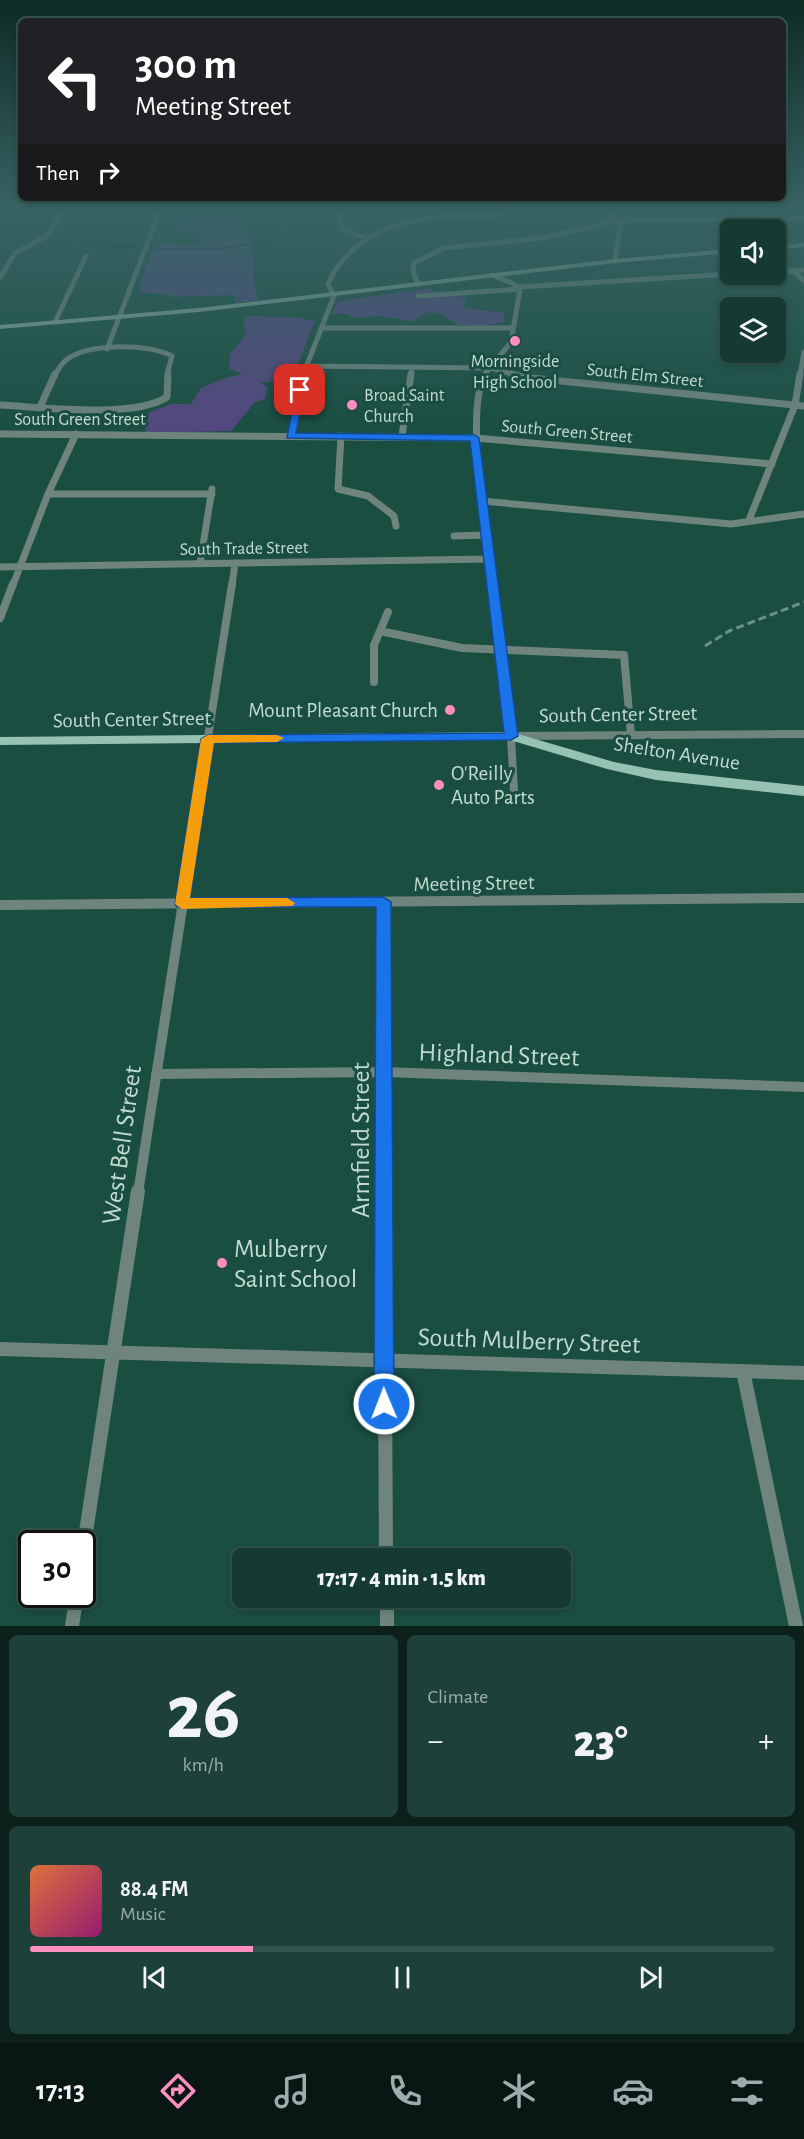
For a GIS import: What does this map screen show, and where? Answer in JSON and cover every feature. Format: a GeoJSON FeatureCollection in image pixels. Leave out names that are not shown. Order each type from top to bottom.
{"type":"FeatureCollection","features":[{"type":"Feature","properties":{"kind":"main road","name":"South Center Street"},"geometry":{"type":"LineString","coordinates":[[0,741],[511,736]]}},
{"type":"Feature","properties":{"kind":"main road","name":"Shelton Avenue"},"geometry":{"type":"LineString","coordinates":[[511,736],[612,766],[656,775],[804,791]]}},
{"type":"Feature","properties":{"kind":"street"},"geometry":{"type":"LineString","coordinates":[[56,322],[72,286]]}},
{"type":"Feature","properties":{"kind":"street"},"geometry":{"type":"LineString","coordinates":[[107,349],[132,286]]}},
{"type":"Feature","properties":{"kind":"street"},"geometry":{"type":"LineString","coordinates":[[291,436],[305,366],[334,296],[329,286]]}},
{"type":"Feature","properties":{"kind":"street"},"geometry":{"type":"LineString","coordinates":[[0,327],[272,303],[405,286]]}},
{"type":"Feature","properties":{"kind":"street"},"geometry":{"type":"LineString","coordinates":[[515,286],[520,288]]}},
{"type":"Feature","properties":{"kind":"street"},"geometry":{"type":"LineString","coordinates":[[418,296],[552,286]]}},
{"type":"Feature","properties":{"kind":"street"},"geometry":{"type":"LineString","coordinates":[[514,792],[511,736],[475,438],[477,407],[483,377],[509,346],[520,288]]}},
{"type":"Feature","properties":{"kind":"street"},"geometry":{"type":"LineString","coordinates":[[321,328],[513,328]]}},
{"type":"Feature","properties":{"kind":"street"},"geometry":{"type":"LineString","coordinates":[[0,405],[40,407],[110,409],[146,407],[167,398],[168,371],[172,356],[152,349],[107,349],[81,353],[63,362],[40,407]]}},
{"type":"Feature","properties":{"kind":"street"},"geometry":{"type":"LineString","coordinates":[[749,520],[795,405],[804,352]]}},
{"type":"Feature","properties":{"kind":"street","name":"South Elm Street"},"geometry":{"type":"LineString","coordinates":[[305,366],[491,368],[522,377],[804,406]]}},
{"type":"Feature","properties":{"kind":"street"},"geometry":{"type":"LineString","coordinates":[[402,436],[412,367]]}},
{"type":"Feature","properties":{"kind":"street","name":"South Green Street"},"geometry":{"type":"LineString","coordinates":[[0,434],[475,438],[772,464]]}},
{"type":"Feature","properties":{"kind":"street"},"geometry":{"type":"LineString","coordinates":[[0,618],[48,494],[76,434]]}},
{"type":"Feature","properties":{"kind":"street"},"geometry":{"type":"LineString","coordinates":[[225,446],[226,435]]}},
{"type":"Feature","properties":{"kind":"street"},"geometry":{"type":"LineString","coordinates":[[341,436],[337,488],[341,491],[368,496],[394,516],[396,526]]}},
{"type":"Feature","properties":{"kind":"street"},"geometry":{"type":"LineString","coordinates":[[48,494],[212,491],[200,564]]}},
{"type":"Feature","properties":{"kind":"street"},"geometry":{"type":"LineString","coordinates":[[482,501],[731,524],[804,514]]}},
{"type":"Feature","properties":{"kind":"street"},"geometry":{"type":"LineString","coordinates":[[454,536],[487,535]]}},
{"type":"Feature","properties":{"kind":"street","name":"South Trade Street"},"geometry":{"type":"LineString","coordinates":[[0,567],[489,560]]}},
{"type":"Feature","properties":{"kind":"street","name":"West Bell Street"},"geometry":{"type":"LineString","coordinates":[[86,1530],[235,563]]}},
{"type":"Feature","properties":{"kind":"street"},"geometry":{"type":"LineString","coordinates":[[374,682],[374,645],[388,612]]}},
{"type":"Feature","properties":{"kind":"street"},"geometry":{"type":"LineString","coordinates":[[380,632],[462,648],[624,655],[631,735]]}},
{"type":"Feature","properties":{"kind":"street","name":"South Center Street"},"geometry":{"type":"LineString","coordinates":[[511,736],[804,734]]}},
{"type":"Feature","properties":{"kind":"street","name":"Meeting Street"},"geometry":{"type":"LineString","coordinates":[[0,905],[804,898]]}},
{"type":"Feature","properties":{"kind":"street","name":"Armfield Street"},"geometry":{"type":"LineString","coordinates":[[383,902],[386,1548]]}},
{"type":"Feature","properties":{"kind":"street","name":"Highland Street"},"geometry":{"type":"LineString","coordinates":[[156,1074],[384,1072],[804,1087]]}},
{"type":"Feature","properties":{"kind":"street","name":"South Mulberry Street"},"geometry":{"type":"LineString","coordinates":[[0,1349],[804,1373]]}},
{"type":"Feature","properties":{"kind":"street"},"geometry":{"type":"LineString","coordinates":[[743,1371],[796,1626]]}},
{"type":"Feature","properties":{"kind":"street"},"geometry":{"type":"LineString","coordinates":[[72,1626],[75,1608]]}},
{"type":"Feature","properties":{"kind":"street"},"geometry":{"type":"LineString","coordinates":[[387,1608],[387,1626]]}},
{"type":"Feature","properties":{"kind":"shaded area"},"geometry":{"type":"Polygon","coordinates":[[[140,286],[254,286],[258,300],[235,303],[235,295],[170,297],[169,294],[140,293],[140,286]]]}},
{"type":"Feature","properties":{"kind":"shaded area"},"geometry":{"type":"Polygon","coordinates":[[[432,288],[435,296],[464,298],[467,301],[464,304],[465,308],[505,313],[503,322],[484,326],[459,325],[443,315],[428,312],[412,321],[379,316],[353,318],[348,314],[331,313],[338,301],[432,288]]]}},
{"type":"Feature","properties":{"kind":"shaded area"},"geometry":{"type":"Polygon","coordinates":[[[243,317],[293,317],[315,321],[296,369],[282,370],[280,377],[294,377],[292,382],[260,382],[267,387],[265,399],[255,402],[231,431],[145,433],[148,413],[171,404],[191,404],[201,388],[225,378],[243,374],[229,369],[230,354],[246,335],[243,317]]]}},
{"type":"Feature","properties":{"kind":"railway"},"geometry":{"type":"LineString","coordinates":[[705,646],[729,631],[804,602]]}},
{"type":"Feature","properties":{"kind":"slow traffic"},"geometry":{"type":"LineString","coordinates":[[277,738],[208,739],[182,904],[287,903]]}},
{"type":"Feature","properties":{"kind":"place","name":"Morningside High School"},"geometry":{"type":"Point","coordinates":[515,341]}},
{"type":"Feature","properties":{"kind":"place","name":"Broad Saint Church"},"geometry":{"type":"Point","coordinates":[352,405]}},
{"type":"Feature","properties":{"kind":"place","name":"Mount Pleasant Church"},"geometry":{"type":"Point","coordinates":[450,710]}},
{"type":"Feature","properties":{"kind":"place","name":"O'Reilly Auto Parts"},"geometry":{"type":"Point","coordinates":[439,785]}},
{"type":"Feature","properties":{"kind":"place","name":"Mulberry Saint School"},"geometry":{"type":"Point","coordinates":[222,1263]}},
{"type":"Feature","properties":{"kind":"route"},"geometry":{"type":"LineString","coordinates":[[300,390],[291,436],[475,438],[511,736],[208,739],[182,904],[383,902],[384,1404]]}}]}
